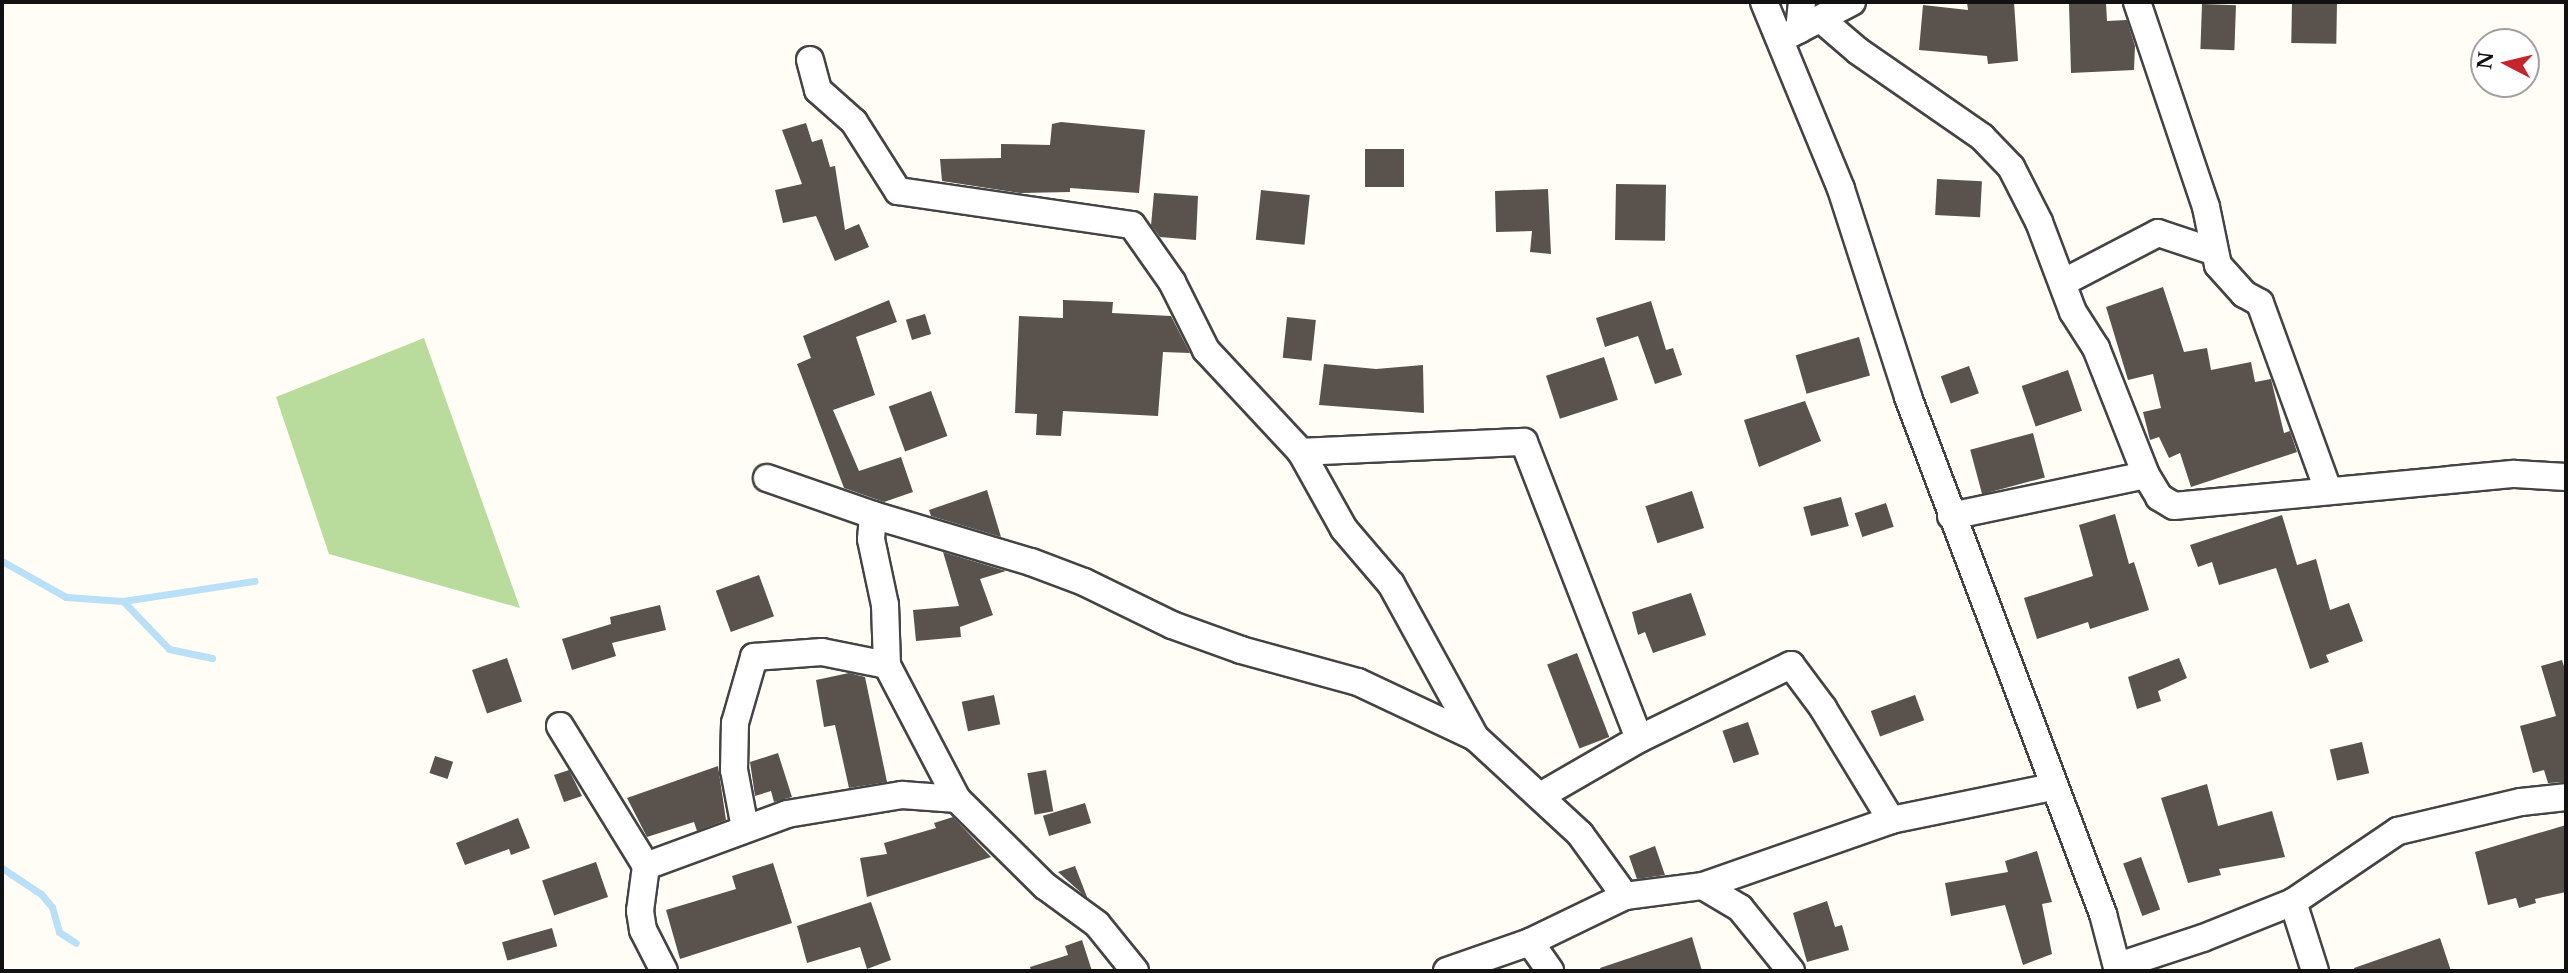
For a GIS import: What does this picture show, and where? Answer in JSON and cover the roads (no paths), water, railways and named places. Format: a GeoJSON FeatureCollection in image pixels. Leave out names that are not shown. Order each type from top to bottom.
{"type":"FeatureCollection","features":[{"type":"Feature","properties":{"kind":"street"},"geometry":{"type":"LineString","coordinates":[[1764,2],[1801,30],[1858,51],[2001,153],[2039,222],[2146,475],[2160,497],[2174,506],[2515,474],[2566,477]]}},
{"type":"Feature","properties":{"kind":"street"},"geometry":{"type":"LineString","coordinates":[[1802,2],[1801,30],[1841,189],[1951,516],[2052,787],[2103,914],[2118,968],[2203,939],[2292,902],[2398,831],[2521,802],[2566,797]]}},
{"type":"Feature","properties":{"kind":"street"},"geometry":{"type":"LineString","coordinates":[[1801,30],[1852,2]]}},
{"type":"Feature","properties":{"kind":"street"},"geometry":{"type":"LineString","coordinates":[[2137,2],[2206,208],[2213,251],[2229,279],[2260,303],[2328,490]]}},
{"type":"Feature","properties":{"kind":"street"},"geometry":{"type":"LineString","coordinates":[[810,60],[817,90],[854,122],[878,153],[898,191],[1132,225],[1172,282],[1206,351],[1301,452],[1344,529],[1391,584],[1426,639],[1475,737]]}},
{"type":"Feature","properties":{"kind":"street"},"geometry":{"type":"LineString","coordinates":[[2064,282],[2158,233],[2213,251]]}},
{"type":"Feature","properties":{"kind":"street"},"geometry":{"type":"LineString","coordinates":[[1301,452],[1524,442],[1639,739]]}},
{"type":"Feature","properties":{"kind":"street"},"geometry":{"type":"LineString","coordinates":[[1951,516],[2146,475]]}},
{"type":"Feature","properties":{"kind":"street"},"geometry":{"type":"LineString","coordinates":[[766,478],[831,503],[1031,562],[1084,582],[1172,625],[1241,650],[1358,682],[1475,737],[1542,795],[1580,834],[1625,896]]}},
{"type":"Feature","properties":{"kind":"street"},"geometry":{"type":"LineString","coordinates":[[873,514],[871,539],[885,605],[887,665],[957,799],[1045,886],[1097,924],[1135,971]]}},
{"type":"Feature","properties":{"kind":"street"},"geometry":{"type":"LineString","coordinates":[[745,828],[734,770],[735,723],[754,657],[822,652],[887,665]]}},
{"type":"Feature","properties":{"kind":"street"},"geometry":{"type":"LineString","coordinates":[[1542,795],[1639,739],[1791,665],[1823,708],[1891,820]]}},
{"type":"Feature","properties":{"kind":"street"},"geometry":{"type":"LineString","coordinates":[[560,726],[646,866],[640,911],[643,930],[664,971]]}},
{"type":"Feature","properties":{"kind":"street"},"geometry":{"type":"LineString","coordinates":[[1447,971],[1530,942],[1625,896],[1703,886],[1891,820],[2052,787]]}},
{"type":"Feature","properties":{"kind":"street"},"geometry":{"type":"LineString","coordinates":[[646,866],[787,814],[879,798],[957,799]]}},
{"type":"Feature","properties":{"kind":"street"},"geometry":{"type":"LineString","coordinates":[[1703,886],[1740,908],[1791,971]]}},
{"type":"Feature","properties":{"kind":"street"},"geometry":{"type":"LineString","coordinates":[[2292,902],[2315,971]]}},
{"type":"Feature","properties":{"kind":"street"},"geometry":{"type":"LineString","coordinates":[[1530,942],[1550,971]]}},
{"type":"Feature","properties":{"kind":"waterway"},"geometry":{"type":"LineString","coordinates":[[2,561],[66,597],[123,601],[169,649],[212,658]]}},
{"type":"Feature","properties":{"kind":"waterway"},"geometry":{"type":"LineString","coordinates":[[123,601],[254,581]]}},
{"type":"Feature","properties":{"kind":"waterway"},"geometry":{"type":"LineString","coordinates":[[2,868],[41,894],[52,907],[59,932],[76,943]]}}]}
